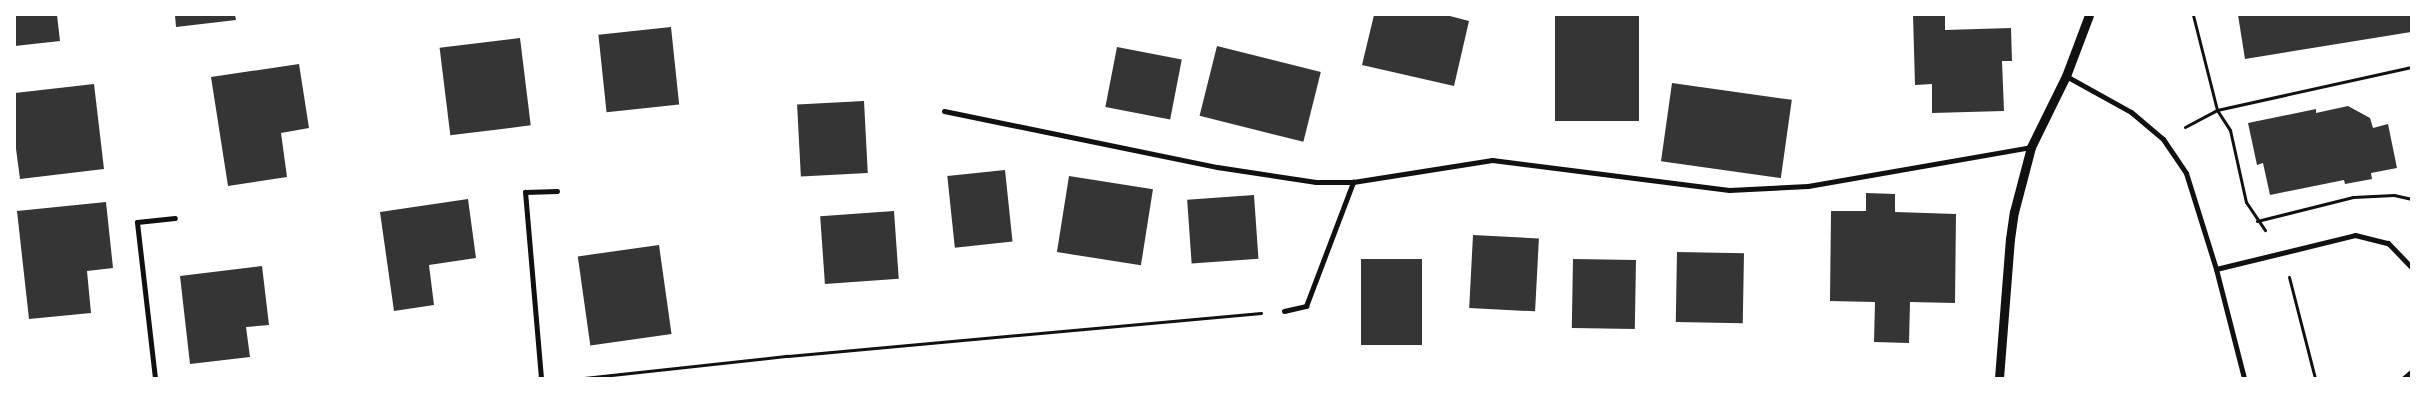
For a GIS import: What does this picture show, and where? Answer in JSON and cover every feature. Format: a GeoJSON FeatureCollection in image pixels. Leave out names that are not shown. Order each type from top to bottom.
{"type":"FeatureCollection","features":[{"type":"Feature","properties":{"kind":"street"},"geometry":{"type":"LineString","coordinates":[[1999,378],[2010,239],[2014,212],[2032,147],[2066,76],[2089,15]]}},
{"type":"Feature","properties":{"kind":"street"},"geometry":{"type":"LineString","coordinates":[[2066,76],[2131,112],[2164,139],[2186,173],[2216,269],[2244,378]]}},
{"type":"Feature","properties":{"kind":"street"},"geometry":{"type":"LineString","coordinates":[[944,111],[1217,167],[1316,182],[1353,182],[1492,160],[1729,190],[1808,186],[2032,147]]}},
{"type":"Feature","properties":{"kind":"street"},"geometry":{"type":"LineString","coordinates":[[1284,311],[1306,306],[1353,182]]}},
{"type":"Feature","properties":{"kind":"street"},"geometry":{"type":"LineString","coordinates":[[541,378],[525,192],[557,191]]}},
{"type":"Feature","properties":{"kind":"street"},"geometry":{"type":"LineString","coordinates":[[155,378],[137,222],[175,218]]}},
{"type":"Feature","properties":{"kind":"street"},"geometry":{"type":"LineString","coordinates":[[2216,269],[2283,251],[2355,235],[2388,243],[2411,267]]}},
{"type":"Feature","properties":{"kind":"street"},"geometry":{"type":"LineString","coordinates":[[2404,378],[2411,372]]}},
{"type":"Feature","properties":{"kind":"path"},"geometry":{"type":"LineString","coordinates":[[2193,15],[2217,110],[2230,130],[2246,202],[2257,221],[2283,251],[2315,378]]}},
{"type":"Feature","properties":{"kind":"path"},"geometry":{"type":"LineString","coordinates":[[2164,139],[2217,110],[2411,67]]}},
{"type":"Feature","properties":{"kind":"path"},"geometry":{"type":"LineString","coordinates":[[2257,221],[2353,197],[2394,194],[2411,199]]}},
{"type":"Feature","properties":{"kind":"path"},"geometry":{"type":"LineString","coordinates":[[584,378],[797,355],[1284,311]]}},
{"type":"Feature","properties":{"kind":"building"},"geometry":{"type":"Polygon","coordinates":[[[15,15],[57,15],[60,41],[15,46],[15,15]]]}},
{"type":"Feature","properties":{"kind":"building"},"geometry":{"type":"Polygon","coordinates":[[[175,15],[235,15],[236,20],[176,27],[175,15]]]}},
{"type":"Feature","properties":{"kind":"building"},"geometry":{"type":"Polygon","coordinates":[[[1374,15],[1446,15],[1469,21],[1454,86],[1362,65],[1374,15]]]}},
{"type":"Feature","properties":{"kind":"building"},"geometry":{"type":"Polygon","coordinates":[[[1555,15],[1639,15],[1639,121],[1555,121],[1555,15]]]}},
{"type":"Feature","properties":{"kind":"building"},"geometry":{"type":"Polygon","coordinates":[[[1913,15],[1945,15],[1945,30],[2011,28],[2012,61],[2002,61],[2004,111],[1932,113],[1932,84],[1915,85],[1913,15]]]}},
{"type":"Feature","properties":{"kind":"building"},"geometry":{"type":"Polygon","coordinates":[[[2238,15],[2411,15],[2411,32],[2245,59],[2238,15]]]}},
{"type":"Feature","properties":{"kind":"building"},"geometry":{"type":"Polygon","coordinates":[[[671,27],[679,105],[607,112],[598,35],[671,27]]]}},
{"type":"Feature","properties":{"kind":"building"},"geometry":{"type":"Polygon","coordinates":[[[520,38],[531,125],[450,135],[440,48],[520,38]]]}},
{"type":"Feature","properties":{"kind":"building"},"geometry":{"type":"Polygon","coordinates":[[[1217,46],[1321,72],[1303,142],[1200,116],[1217,46]]]}},
{"type":"Feature","properties":{"kind":"building"},"geometry":{"type":"Polygon","coordinates":[[[1117,47],[1182,60],[1170,119],[1105,107],[1117,47]]]}},
{"type":"Feature","properties":{"kind":"building"},"geometry":{"type":"Polygon","coordinates":[[[299,64],[309,128],[281,133],[287,177],[228,186],[211,77],[299,64]]]}},
{"type":"Feature","properties":{"kind":"building"},"geometry":{"type":"Polygon","coordinates":[[[1672,83],[1792,100],[1781,178],[1661,161],[1672,83]]]}},
{"type":"Feature","properties":{"kind":"building"},"geometry":{"type":"Polygon","coordinates":[[[94,84],[104,169],[20,179],[15,141],[15,93],[94,84]]]}},
{"type":"Feature","properties":{"kind":"building"},"geometry":{"type":"Polygon","coordinates":[[[864,101],[868,173],[801,176],[797,105],[864,101]]]}},
{"type":"Feature","properties":{"kind":"building"},"geometry":{"type":"Polygon","coordinates":[[[2348,106],[2370,118],[2373,128],[2388,124],[2397,168],[2371,173],[2372,179],[2345,184],[2344,180],[2270,195],[2263,163],[2257,165],[2248,123],[2316,109],[2316,113],[2348,106]]]}},
{"type":"Feature","properties":{"kind":"building"},"geometry":{"type":"Polygon","coordinates":[[[1005,170],[1013,242],[955,248],[947,176],[1005,170]]]}},
{"type":"Feature","properties":{"kind":"building"},"geometry":{"type":"Polygon","coordinates":[[[1069,176],[1153,189],[1141,265],[1057,252],[1069,176]]]}},
{"type":"Feature","properties":{"kind":"building"},"geometry":{"type":"Polygon","coordinates":[[[1866,193],[1895,194],[1895,212],[1956,214],[1955,303],[1910,302],[1909,343],[1874,342],[1875,302],[1830,301],[1831,211],[1866,211],[1866,193]]]}},
{"type":"Feature","properties":{"kind":"building"},"geometry":{"type":"Polygon","coordinates":[[[1254,195],[1258,259],[1192,264],[1187,200],[1254,195]]]}},
{"type":"Feature","properties":{"kind":"building"},"geometry":{"type":"Polygon","coordinates":[[[468,199],[476,258],[429,265],[434,305],[394,311],[380,212],[468,199]]]}},
{"type":"Feature","properties":{"kind":"building"},"geometry":{"type":"Polygon","coordinates":[[[106,202],[113,268],[87,271],[91,313],[29,319],[17,211],[106,202]]]}},
{"type":"Feature","properties":{"kind":"building"},"geometry":{"type":"Polygon","coordinates":[[[894,211],[899,279],[825,284],[820,216],[894,211]]]}},
{"type":"Feature","properties":{"kind":"building"},"geometry":{"type":"Polygon","coordinates":[[[1473,235],[1539,238],[1535,311],[1469,308],[1473,235]]]}},
{"type":"Feature","properties":{"kind":"building"},"geometry":{"type":"Polygon","coordinates":[[[659,245],[672,334],[590,346],[578,256],[659,245]]]}},
{"type":"Feature","properties":{"kind":"building"},"geometry":{"type":"Polygon","coordinates":[[[1677,252],[1744,253],[1743,323],[1676,322],[1677,252]]]}},
{"type":"Feature","properties":{"kind":"building"},"geometry":{"type":"Polygon","coordinates":[[[1361,259],[1422,259],[1422,345],[1361,345],[1361,259]]]}},
{"type":"Feature","properties":{"kind":"building"},"geometry":{"type":"Polygon","coordinates":[[[1573,259],[1636,260],[1635,329],[1572,328],[1573,259]]]}},
{"type":"Feature","properties":{"kind":"building"},"geometry":{"type":"Polygon","coordinates":[[[262,266],[269,325],[246,327],[250,357],[190,364],[180,276],[262,266]]]}}]}
